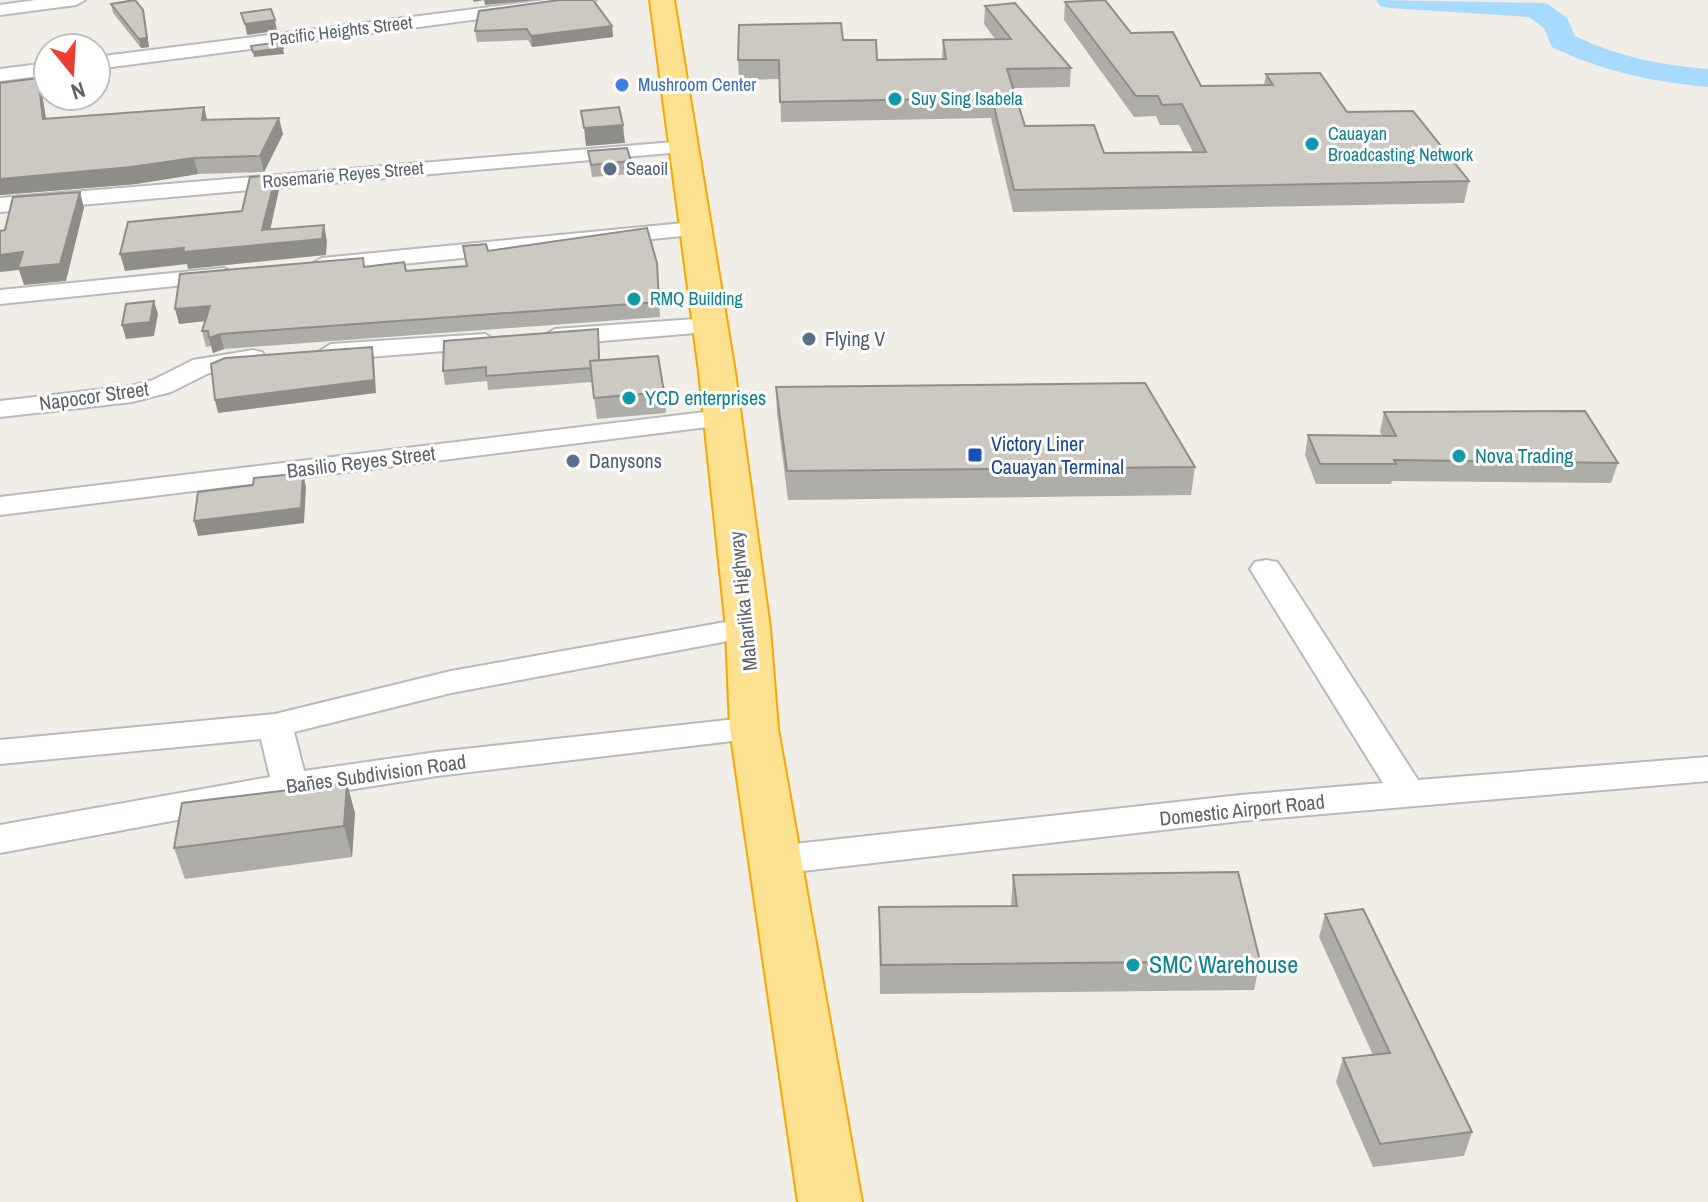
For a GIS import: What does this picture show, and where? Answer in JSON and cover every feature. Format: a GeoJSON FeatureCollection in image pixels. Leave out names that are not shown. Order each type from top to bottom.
{"type":"FeatureCollection","features":[{"type":"Feature","properties":{"kind":"highway","name":"Maharlika Highway"},"geometry":{"type":"LineString","coordinates":[[662,0],[686,147],[694,229],[722,418],[748,628],[754,729],[830,1202]]}},
{"type":"Feature","properties":{"kind":"street"},"geometry":{"type":"LineString","coordinates":[[0,10],[76,0]]}},
{"type":"Feature","properties":{"kind":"street","name":"Pacific Heights Street"},"geometry":{"type":"LineString","coordinates":[[112,61],[587,0]]}},
{"type":"Feature","properties":{"kind":"street"},"geometry":{"type":"LineString","coordinates":[[0,75],[32,71]]}},
{"type":"Feature","properties":{"kind":"street","name":"Rosemarie Reyes Street"},"geometry":{"type":"LineString","coordinates":[[0,205],[686,147]]}},
{"type":"Feature","properties":{"kind":"street"},"geometry":{"type":"LineString","coordinates":[[293,268],[694,229]]}},
{"type":"Feature","properties":{"kind":"street"},"geometry":{"type":"LineString","coordinates":[[0,297],[247,272]]}},
{"type":"Feature","properties":{"kind":"street"},"geometry":{"type":"LineString","coordinates":[[309,353],[709,326]]}},
{"type":"Feature","properties":{"kind":"street","name":"Napocor Street"},"geometry":{"type":"LineString","coordinates":[[0,409],[132,394],[162,386],[202,366],[279,355]]}},
{"type":"Feature","properties":{"kind":"street","name":"Basilio Reyes Street"},"geometry":{"type":"LineString","coordinates":[[0,506],[722,418]]}},
{"type":"Feature","properties":{"kind":"street"},"geometry":{"type":"LineString","coordinates":[[1266,569],[1408,794]]}},
{"type":"Feature","properties":{"kind":"street"},"geometry":{"type":"LineString","coordinates":[[0,752],[275,726],[342,706],[461,681],[748,628]]}},
{"type":"Feature","properties":{"kind":"street"},"geometry":{"type":"LineString","coordinates":[[275,726],[290,786]]}},
{"type":"Feature","properties":{"kind":"street","name":"Bañes Subdivision Road"},"geometry":{"type":"LineString","coordinates":[[0,839],[290,786],[437,764],[754,729]]}},
{"type":"Feature","properties":{"kind":"street","name":"Domestic Airport Road"},"geometry":{"type":"LineString","coordinates":[[776,860],[1241,808],[1708,769]]}},
{"type":"Feature","properties":{"kind":"building"},"geometry":{"type":"Polygon","coordinates":[[[135,0],[143,10],[147,38],[139,39],[111,4],[135,0]]]}},
{"type":"Feature","properties":{"kind":"building"},"geometry":{"type":"Polygon","coordinates":[[[559,0],[593,0],[612,26],[531,36],[527,29],[475,31],[479,11],[559,0]]]}},
{"type":"Feature","properties":{"kind":"building"},"geometry":{"type":"Polygon","coordinates":[[[1105,0],[1131,33],[1173,32],[1201,86],[1273,85],[1266,74],[1320,73],[1347,112],[1413,111],[1469,181],[1014,190],[992,98],[780,102],[779,60],[738,60],[739,25],[841,23],[843,40],[876,40],[877,60],[946,59],[943,40],[1011,39],[985,6],[1015,3],[1071,68],[1007,69],[1025,126],[1094,125],[1104,153],[1206,152],[1182,104],[1162,105],[1158,96],[1136,96],[1065,2],[1105,0]]]}},
{"type":"Feature","properties":{"kind":"building"},"geometry":{"type":"Polygon","coordinates":[[[271,9],[275,20],[245,24],[241,13],[271,9]]]}},
{"type":"Feature","properties":{"kind":"building"},"geometry":{"type":"Polygon","coordinates":[[[281,42],[283,48],[253,52],[251,46],[281,42]]]}},
{"type":"Feature","properties":{"kind":"building"},"geometry":{"type":"Polygon","coordinates":[[[32,79],[32,112],[42,112],[43,119],[204,107],[202,120],[279,118],[260,156],[194,158],[0,179],[0,83],[32,79]]]}},
{"type":"Feature","properties":{"kind":"building"},"geometry":{"type":"Polygon","coordinates":[[[619,107],[623,125],[584,128],[581,111],[619,107]]]}},
{"type":"Feature","properties":{"kind":"building"},"geometry":{"type":"Polygon","coordinates":[[[627,148],[631,161],[591,165],[588,151],[627,148]]]}},
{"type":"Feature","properties":{"kind":"building"},"geometry":{"type":"Polygon","coordinates":[[[276,175],[262,230],[324,225],[322,239],[183,252],[184,248],[120,254],[128,222],[242,211],[250,177],[276,175]]]}},
{"type":"Feature","properties":{"kind":"building"},"geometry":{"type":"Polygon","coordinates":[[[80,192],[60,264],[18,268],[23,252],[0,255],[0,231],[5,230],[13,197],[80,192]]]}},
{"type":"Feature","properties":{"kind":"building"},"geometry":{"type":"Polygon","coordinates":[[[647,228],[657,263],[659,302],[220,334],[209,338],[208,331],[202,331],[210,306],[175,309],[180,274],[363,258],[364,267],[404,262],[406,271],[467,266],[463,246],[486,244],[488,251],[647,228]]]}},
{"type":"Feature","properties":{"kind":"building"},"geometry":{"type":"Polygon","coordinates":[[[154,301],[150,322],[122,325],[126,304],[154,301]]]}},
{"type":"Feature","properties":{"kind":"building"},"geometry":{"type":"Polygon","coordinates":[[[598,329],[599,360],[590,361],[591,368],[486,376],[486,367],[443,371],[444,341],[598,329]]]}},
{"type":"Feature","properties":{"kind":"building"},"geometry":{"type":"Polygon","coordinates":[[[372,347],[374,380],[215,400],[211,364],[225,358],[372,347]]]}},
{"type":"Feature","properties":{"kind":"building"},"geometry":{"type":"Polygon","coordinates":[[[658,356],[664,392],[594,398],[590,361],[658,356]]]}},
{"type":"Feature","properties":{"kind":"building","name":"Victory Liner Cauayan Terminal"},"geometry":{"type":"Polygon","coordinates":[[[1145,383],[1195,467],[787,471],[776,387],[1145,383]]]}},
{"type":"Feature","properties":{"kind":"building"},"geometry":{"type":"Polygon","coordinates":[[[1585,411],[1618,463],[1394,460],[1396,464],[1320,464],[1308,435],[1396,436],[1384,412],[1585,411]]]}},
{"type":"Feature","properties":{"kind":"building"},"geometry":{"type":"Polygon","coordinates":[[[303,473],[301,508],[194,521],[198,492],[253,485],[254,478],[303,473]]]}},
{"type":"Feature","properties":{"kind":"building"},"geometry":{"type":"Polygon","coordinates":[[[347,783],[344,826],[174,848],[182,803],[347,783]]]}},
{"type":"Feature","properties":{"kind":"building"},"geometry":{"type":"Polygon","coordinates":[[[1238,872],[1260,961],[881,965],[879,907],[1017,906],[1013,875],[1238,872]]]}},
{"type":"Feature","properties":{"kind":"building","name":"SMC Warehouse"},"geometry":{"type":"Polygon","coordinates":[[[1363,909],[1472,1132],[1380,1144],[1343,1058],[1390,1053],[1325,914],[1363,909]]]}},
{"type":"Feature","properties":{"kind":"waterway"},"geometry":{"type":"LineString","coordinates":[[1390,0],[1536,9],[1557,24],[1562,41],[1597,57],[1651,71],[1708,78]]}},
{"type":"Feature","properties":{"kind":"place","name":"Mushroom Center"},"geometry":{"type":"Point","coordinates":[622,85]}},
{"type":"Feature","properties":{"kind":"place","name":"Suy Sing Isabela"},"geometry":{"type":"Point","coordinates":[895,99]}},
{"type":"Feature","properties":{"kind":"place","name":"Cauayan Broadcasting Network"},"geometry":{"type":"Point","coordinates":[1312,144]}},
{"type":"Feature","properties":{"kind":"place","name":"Seaoil"},"geometry":{"type":"Point","coordinates":[610,169]}},
{"type":"Feature","properties":{"kind":"place","name":"RMQ Building"},"geometry":{"type":"Point","coordinates":[634,299]}},
{"type":"Feature","properties":{"kind":"place","name":"Flying V"},"geometry":{"type":"Point","coordinates":[809,339]}},
{"type":"Feature","properties":{"kind":"place","name":"YCD enterprises"},"geometry":{"type":"Point","coordinates":[629,398]}},
{"type":"Feature","properties":{"kind":"place","name":"Victory Liner Cauayan Terminal"},"geometry":{"type":"Point","coordinates":[975,455]}},
{"type":"Feature","properties":{"kind":"place","name":"Nova Trading"},"geometry":{"type":"Point","coordinates":[1459,456]}},
{"type":"Feature","properties":{"kind":"place","name":"Danysons"},"geometry":{"type":"Point","coordinates":[573,461]}},
{"type":"Feature","properties":{"kind":"place","name":"SMC Warehouse"},"geometry":{"type":"Point","coordinates":[1133,965]}}]}
